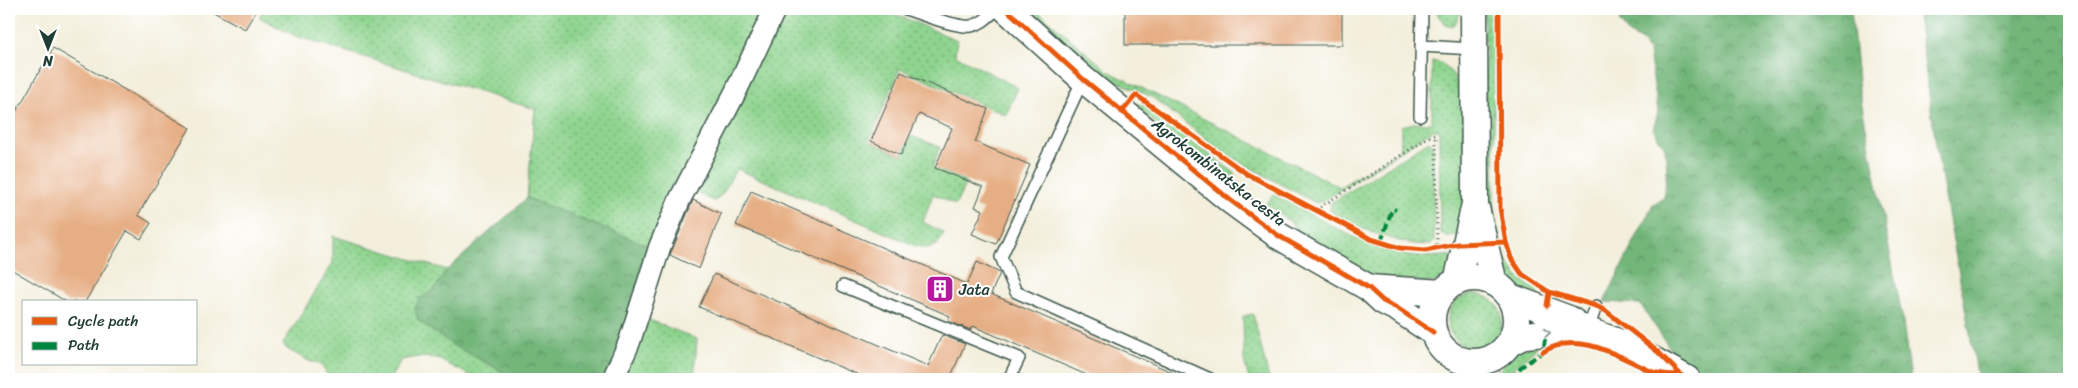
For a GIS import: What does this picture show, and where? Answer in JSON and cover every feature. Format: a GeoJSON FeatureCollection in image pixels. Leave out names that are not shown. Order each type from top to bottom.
{"type":"FeatureCollection","features":[{"type":"Feature","properties":{"kind":"street"},"geometry":{"type":"LineString","coordinates":[[613,379],[629,343],[660,246],[680,200],[736,91],[774,9]]}},
{"type":"Feature","properties":{"kind":"street","name":"Agrokombinatska cesta"},"geometry":{"type":"LineString","coordinates":[[1006,9],[1083,80],[1230,200],[1296,246],[1369,288],[1382,301],[1397,308],[1433,332]]}},
{"type":"Feature","properties":{"kind":"street"},"geometry":{"type":"LineString","coordinates":[[1474,9],[1475,204],[1502,290],[1517,314],[1517,324],[1498,360]]}},
{"type":"Feature","properties":{"kind":"street"},"geometry":{"type":"LineString","coordinates":[[1475,204],[1450,287],[1434,307],[1432,324],[1433,332],[1457,368],[1474,363],[1498,360],[1524,336],[1589,322]]}},
{"type":"Feature","properties":{"kind":"street"},"geometry":{"type":"LineString","coordinates":[[1450,287],[1476,278],[1569,319],[1589,322],[1687,379]]}},
{"type":"Feature","properties":{"kind":"street","name":"Agrokombinatska cesta"},"geometry":{"type":"LineString","coordinates":[[1369,288],[1450,287]]}},
{"type":"Feature","properties":{"kind":"lane"},"geometry":{"type":"LineString","coordinates":[[906,9],[940,20],[970,26],[984,22],[997,9]]}},
{"type":"Feature","properties":{"kind":"lane"},"geometry":{"type":"LineString","coordinates":[[1420,116],[1422,9]]}},
{"type":"Feature","properties":{"kind":"lane"},"geometry":{"type":"LineString","coordinates":[[1421,46],[1474,49]]}},
{"type":"Feature","properties":{"kind":"lane"},"geometry":{"type":"LineString","coordinates":[[1083,80],[1001,257],[1016,292],[1210,379]]}},
{"type":"Feature","properties":{"kind":"lane"},"geometry":{"type":"LineString","coordinates":[[843,286],[1019,358],[1009,379]]}},
{"type":"Feature","properties":{"kind":"path"},"geometry":{"type":"LineString","coordinates":[[1316,210],[1430,136],[1436,135],[1437,248]]}},
{"type":"Feature","properties":{"kind":"green space"},"geometry":{"type":"Polygon","coordinates":[[[264,9],[763,9],[652,247],[527,198],[535,109],[295,36],[259,17],[264,9]]]}},
{"type":"Feature","properties":{"kind":"green space"},"geometry":{"type":"Polygon","coordinates":[[[781,9],[883,9],[957,40],[955,55],[1018,88],[1006,115],[900,69],[869,141],[902,156],[911,136],[940,147],[932,168],[966,182],[956,205],[933,194],[923,222],[944,233],[937,245],[926,248],[916,246],[737,169],[724,191],[714,201],[698,194],[696,186],[781,9]]]}},
{"type":"Feature","properties":{"kind":"green space"},"geometry":{"type":"Polygon","coordinates":[[[1025,9],[1035,9],[1108,71],[1340,187],[1396,153],[1401,146],[1401,126],[1414,123],[1432,123],[1432,61],[1441,63],[1456,79],[1463,101],[1465,204],[1460,237],[1445,236],[1440,232],[1439,130],[1433,130],[1323,201],[1316,203],[1227,155],[1152,97],[1094,71],[1025,9]]]}},
{"type":"Feature","properties":{"kind":"green space"},"geometry":{"type":"Polygon","coordinates":[[[1435,9],[1462,9],[1454,26],[1448,26],[1435,9]]]}},
{"type":"Feature","properties":{"kind":"green space"},"geometry":{"type":"Polygon","coordinates":[[[1484,9],[1494,9],[1494,199],[1496,223],[1494,230],[1488,227],[1484,9]]]}},
{"type":"Feature","properties":{"kind":"green space"},"geometry":{"type":"Polygon","coordinates":[[[1617,9],[1851,9],[1859,90],[1902,316],[1911,379],[1708,379],[1674,354],[1640,304],[1604,302],[1653,204],[1664,198],[1667,168],[1665,148],[1653,129],[1658,112],[1649,51],[1639,39],[1629,34],[1620,23],[1617,9]]]}},
{"type":"Feature","properties":{"kind":"green space"},"geometry":{"type":"Polygon","coordinates":[[[1917,9],[2069,9],[2069,379],[1978,379],[1937,152],[1917,9]]]}},
{"type":"Feature","properties":{"kind":"green space"},"geometry":{"type":"Polygon","coordinates":[[[1137,104],[1143,105],[1236,174],[1233,179],[1203,162],[1134,106],[1137,104]]]}},
{"type":"Feature","properties":{"kind":"green space"},"geometry":{"type":"Polygon","coordinates":[[[1429,141],[1433,146],[1434,241],[1431,244],[1408,243],[1363,229],[1330,210],[1331,203],[1429,141]]]}},
{"type":"Feature","properties":{"kind":"green space"},"geometry":{"type":"Polygon","coordinates":[[[1274,194],[1340,230],[1392,252],[1416,257],[1456,255],[1449,274],[1433,283],[1375,277],[1302,236],[1289,221],[1266,204],[1274,194]]]}},
{"type":"Feature","properties":{"kind":"green space"},"geometry":{"type":"Polygon","coordinates":[[[527,198],[652,247],[608,379],[515,379],[454,346],[418,320],[415,308],[419,299],[434,290],[447,270],[527,198]]]}},
{"type":"Feature","properties":{"kind":"green space"},"geometry":{"type":"Polygon","coordinates":[[[333,236],[447,270],[434,290],[419,300],[418,320],[453,344],[515,379],[477,379],[436,358],[418,357],[401,360],[390,379],[331,379],[318,363],[311,362],[287,349],[283,344],[333,263],[333,236]]]}},
{"type":"Feature","properties":{"kind":"green space"},"geometry":{"type":"Polygon","coordinates":[[[1496,255],[1503,256],[1519,278],[1538,292],[1541,302],[1513,284],[1503,272],[1496,255]]]}},
{"type":"Feature","properties":{"kind":"green space"},"geometry":{"type":"Polygon","coordinates":[[[1470,294],[1480,294],[1490,298],[1498,306],[1502,321],[1498,336],[1490,344],[1480,348],[1470,348],[1460,344],[1452,336],[1448,326],[1448,316],[1452,306],[1460,298],[1470,294]]]}},
{"type":"Feature","properties":{"kind":"green space"},"geometry":{"type":"Polygon","coordinates":[[[1253,314],[1269,379],[1249,379],[1244,360],[1243,316],[1253,314]]]}},
{"type":"Feature","properties":{"kind":"green space"},"geometry":{"type":"Polygon","coordinates":[[[642,317],[697,339],[694,379],[620,379],[642,317]]]}},
{"type":"Feature","properties":{"kind":"green space"},"geometry":{"type":"Polygon","coordinates":[[[1537,346],[1535,350],[1513,368],[1506,379],[1496,379],[1501,368],[1518,349],[1537,346]]]}},
{"type":"Feature","properties":{"kind":"building"},"geometry":{"type":"Polygon","coordinates":[[[208,9],[257,9],[245,29],[208,9]]]}},
{"type":"Feature","properties":{"kind":"building"},"geometry":{"type":"Polygon","coordinates":[[[1125,9],[1342,9],[1342,45],[1125,45],[1125,9]]]}},
{"type":"Feature","properties":{"kind":"building"},"geometry":{"type":"Polygon","coordinates":[[[53,48],[190,128],[138,215],[151,223],[141,239],[127,231],[86,300],[64,300],[9,268],[9,124],[53,48]]]}},
{"type":"Feature","properties":{"kind":"building"},"geometry":{"type":"Polygon","coordinates":[[[901,72],[988,109],[975,142],[1030,165],[996,244],[972,234],[983,210],[975,207],[983,187],[935,168],[952,128],[919,114],[901,155],[871,141],[901,72]]]}},
{"type":"Feature","properties":{"kind":"building","name":"Jata"},"geometry":{"type":"Polygon","coordinates":[[[751,191],[967,284],[977,262],[1000,273],[991,294],[1188,379],[1096,379],[973,326],[971,330],[948,321],[950,316],[736,225],[751,191]]]}},
{"type":"Feature","properties":{"kind":"building"},"geometry":{"type":"Polygon","coordinates":[[[693,200],[721,214],[699,269],[670,255],[693,200]]]}},
{"type":"Feature","properties":{"kind":"building","name":"Jata"},"geometry":{"type":"Polygon","coordinates":[[[714,274],[928,366],[942,335],[965,344],[951,376],[959,379],[868,379],[699,307],[714,274]]]}},
{"type":"Feature","properties":{"kind":"marked path"},"geometry":{"type":"LineString","coordinates":[[1381,242],[1391,212],[1393,209],[1396,210]]}},
{"type":"Feature","properties":{"kind":"marked path"},"geometry":{"type":"LineString","coordinates":[[1512,379],[1521,367],[1543,352],[1545,339]]}},
{"type":"Feature","properties":{"kind":"cycle path"},"geometry":{"type":"LineString","coordinates":[[1006,9],[1083,79],[1230,200],[1279,236],[1369,288],[1383,301],[1433,332]]}},
{"type":"Feature","properties":{"kind":"cycle path"},"geometry":{"type":"LineString","coordinates":[[1499,9],[1500,208],[1511,258],[1522,274],[1549,292],[1547,306]]}},
{"type":"Feature","properties":{"kind":"cycle path"},"geometry":{"type":"LineString","coordinates":[[1122,112],[1136,95],[1247,174],[1371,239],[1400,248],[1425,250],[1458,244],[1506,242]]}},
{"type":"Feature","properties":{"kind":"cycle path"},"geometry":{"type":"LineString","coordinates":[[1549,292],[1596,306],[1606,311],[1658,352],[1681,375]]}},
{"type":"Feature","properties":{"kind":"cycle path"},"geometry":{"type":"LineString","coordinates":[[1543,352],[1555,346],[1578,344],[1602,349],[1649,371],[1666,375],[1681,375]]}},
{"type":"Feature","properties":{"kind":"place","name":"Jata"},"geometry":{"type":"Point","coordinates":[940,289]}}]}
